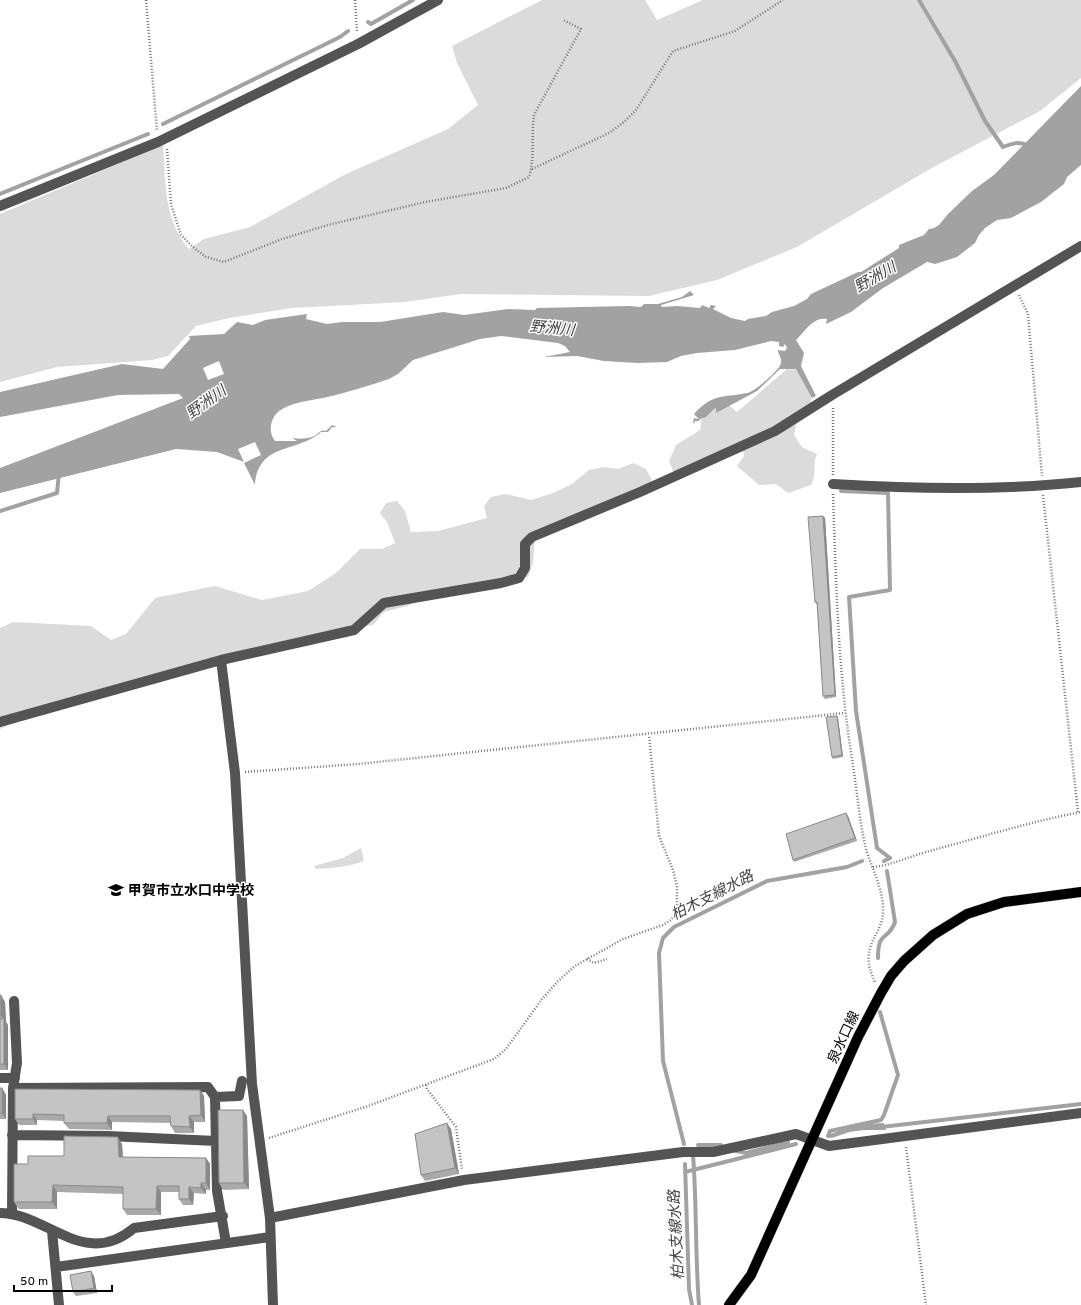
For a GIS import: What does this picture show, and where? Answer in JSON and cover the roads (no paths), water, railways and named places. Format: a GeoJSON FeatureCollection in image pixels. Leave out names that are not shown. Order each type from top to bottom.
{"type":"FeatureCollection","features":[{"type":"Feature","properties":{"kind":"main road","name":"泉水口線"},"geometry":{"type":"LineString","coordinates":[[729,1305],[751,1275],[858,1037],[891,976],[918,948],[948,925],[967,914],[1004,902],[1081,892]]}},
{"type":"Feature","properties":{"kind":"street"},"geometry":{"type":"LineString","coordinates":[[0,206],[162,140],[358,44],[438,0]]}},
{"type":"Feature","properties":{"kind":"street"},"geometry":{"type":"LineString","coordinates":[[0,722],[221,660],[354,630],[384,603],[501,583],[519,578],[524,568],[525,544],[532,537],[640,492],[775,431],[832,395],[1081,246]]}},
{"type":"Feature","properties":{"kind":"street"},"geometry":{"type":"LineString","coordinates":[[833,484],[893,488],[1042,486],[1081,482]]}},
{"type":"Feature","properties":{"kind":"street"},"geometry":{"type":"LineString","coordinates":[[221,660],[235,773],[252,1084],[270,1218],[273,1305]]}},
{"type":"Feature","properties":{"kind":"street"},"geometry":{"type":"LineString","coordinates":[[12,1213],[13,1088],[17,1063],[14,1001]]}},
{"type":"Feature","properties":{"kind":"street"},"geometry":{"type":"LineString","coordinates":[[0,1078],[15,1078]]}},
{"type":"Feature","properties":{"kind":"street"},"geometry":{"type":"LineString","coordinates":[[215,1097],[240,1096],[242,1081]]}},
{"type":"Feature","properties":{"kind":"street"},"geometry":{"type":"LineString","coordinates":[[13,1088],[208,1087],[215,1097],[217,1191],[223,1216],[226,1243]]}},
{"type":"Feature","properties":{"kind":"street"},"geometry":{"type":"LineString","coordinates":[[270,1218],[464,1180],[683,1152],[714,1152],[796,1134],[830,1146],[1081,1113]]}},
{"type":"Feature","properties":{"kind":"street"},"geometry":{"type":"LineString","coordinates":[[12,1135],[108,1136],[216,1141]]}},
{"type":"Feature","properties":{"kind":"street"},"geometry":{"type":"LineString","coordinates":[[0,1213],[12,1213],[79,1242],[96,1242],[123,1237],[134,1228],[223,1216]]}},
{"type":"Feature","properties":{"kind":"street"},"geometry":{"type":"LineString","coordinates":[[52,1231],[59,1305]]}},
{"type":"Feature","properties":{"kind":"street"},"geometry":{"type":"LineString","coordinates":[[56,1267],[270,1237]]}},
{"type":"Feature","properties":{"kind":"water","name":"野洲川"},"geometry":{"type":"Polygon","coordinates":[[[1081,86],[1081,165],[1067,177],[1064,184],[1041,202],[1011,218],[997,220],[985,228],[975,243],[957,257],[935,264],[927,262],[883,288],[851,312],[826,324],[827,319],[822,319],[817,320],[809,326],[796,340],[804,353],[801,366],[816,396],[812,398],[796,369],[780,369],[757,391],[716,413],[716,408],[714,409],[706,417],[700,419],[699,421],[695,421],[694,424],[694,418],[699,419],[694,414],[713,399],[750,392],[766,380],[780,366],[781,361],[778,350],[785,351],[787,348],[785,344],[783,347],[779,346],[779,342],[771,341],[735,350],[697,353],[681,356],[667,362],[638,363],[604,361],[577,356],[544,357],[570,352],[565,346],[558,343],[501,336],[480,339],[413,360],[398,374],[389,379],[340,394],[295,404],[279,411],[272,421],[271,426],[271,434],[275,441],[297,441],[292,438],[309,438],[320,431],[326,431],[332,425],[337,427],[332,427],[328,432],[321,432],[312,439],[280,450],[271,455],[263,462],[258,471],[255,485],[244,463],[261,455],[255,442],[238,449],[244,462],[217,452],[176,449],[0,493],[0,468],[183,398],[179,394],[118,395],[0,417],[0,392],[122,364],[163,369],[190,339],[189,336],[224,334],[237,322],[253,325],[265,320],[307,314],[306,319],[327,324],[342,322],[380,322],[443,312],[464,315],[508,309],[535,310],[537,308],[641,307],[644,304],[658,304],[682,297],[690,291],[694,295],[661,305],[662,307],[677,306],[700,308],[702,305],[709,308],[711,305],[716,306],[713,309],[731,318],[745,321],[748,319],[766,316],[772,312],[794,306],[807,299],[811,294],[858,272],[861,272],[899,248],[899,245],[924,235],[929,229],[939,225],[948,214],[972,191],[994,175],[1081,86]],[[219,361],[203,368],[208,380],[224,374],[219,361]]]}},
{"type":"Feature","properties":{"kind":"water"},"geometry":{"type":"Polygon","coordinates":[[[884,1123],[886,1130],[860,1130],[860,1127],[867,1124],[884,1123]]]}},
{"type":"Feature","properties":{"kind":"waterway"},"geometry":{"type":"LineString","coordinates":[[368,22],[371,24],[413,0]]}},
{"type":"Feature","properties":{"kind":"waterway"},"geometry":{"type":"LineString","coordinates":[[919,0],[955,61],[985,121],[1003,147],[1016,143],[1023,143],[1029,146]]}},
{"type":"Feature","properties":{"kind":"waterway"},"geometry":{"type":"LineString","coordinates":[[163,124],[340,37],[348,31]]}},
{"type":"Feature","properties":{"kind":"waterway"},"geometry":{"type":"LineString","coordinates":[[0,194],[148,134]]}},
{"type":"Feature","properties":{"kind":"waterway"},"geometry":{"type":"LineString","coordinates":[[0,511],[57,493],[59,473]]}},
{"type":"Feature","properties":{"kind":"waterway"},"geometry":{"type":"LineString","coordinates":[[841,491],[888,493],[890,590],[849,597],[856,711],[877,848],[890,858],[884,861]]}},
{"type":"Feature","properties":{"kind":"waterway","name":"柏木支線水路"},"geometry":{"type":"LineString","coordinates":[[684,1144],[663,1061],[659,953],[663,938],[674,927],[767,881],[847,867],[862,861]]}},
{"type":"Feature","properties":{"kind":"waterway"},"geometry":{"type":"LineString","coordinates":[[878,958],[880,943],[895,922],[887,871]]}},
{"type":"Feature","properties":{"kind":"waterway"},"geometry":{"type":"LineString","coordinates":[[828,1136],[830,1131],[881,1120],[884,1115],[898,1075],[880,1012]]}},
{"type":"Feature","properties":{"kind":"waterway"},"geometry":{"type":"LineString","coordinates":[[881,1127],[1081,1104]]}},
{"type":"Feature","properties":{"kind":"waterway"},"geometry":{"type":"LineString","coordinates":[[831,1136],[849,1130],[864,1128]]}},
{"type":"Feature","properties":{"kind":"waterway"},"geometry":{"type":"LineString","coordinates":[[736,1151],[746,1153],[788,1142]]}},
{"type":"Feature","properties":{"kind":"waterway"},"geometry":{"type":"LineString","coordinates":[[685,1172],[796,1144]]}},
{"type":"Feature","properties":{"kind":"waterway"},"geometry":{"type":"LineString","coordinates":[[698,1145],[721,1145]]}},
{"type":"Feature","properties":{"kind":"waterway"},"geometry":{"type":"LineString","coordinates":[[693,1155],[699,1305]]}},
{"type":"Feature","properties":{"kind":"waterway","name":"柏木支線水路"},"geometry":{"type":"LineString","coordinates":[[685,1164],[689,1289],[692,1305]]}},
{"type":"Feature","properties":{"kind":"place","name":"甲賀市立水口中学校"},"geometry":{"type":"Point","coordinates":[116,890]}}]}
